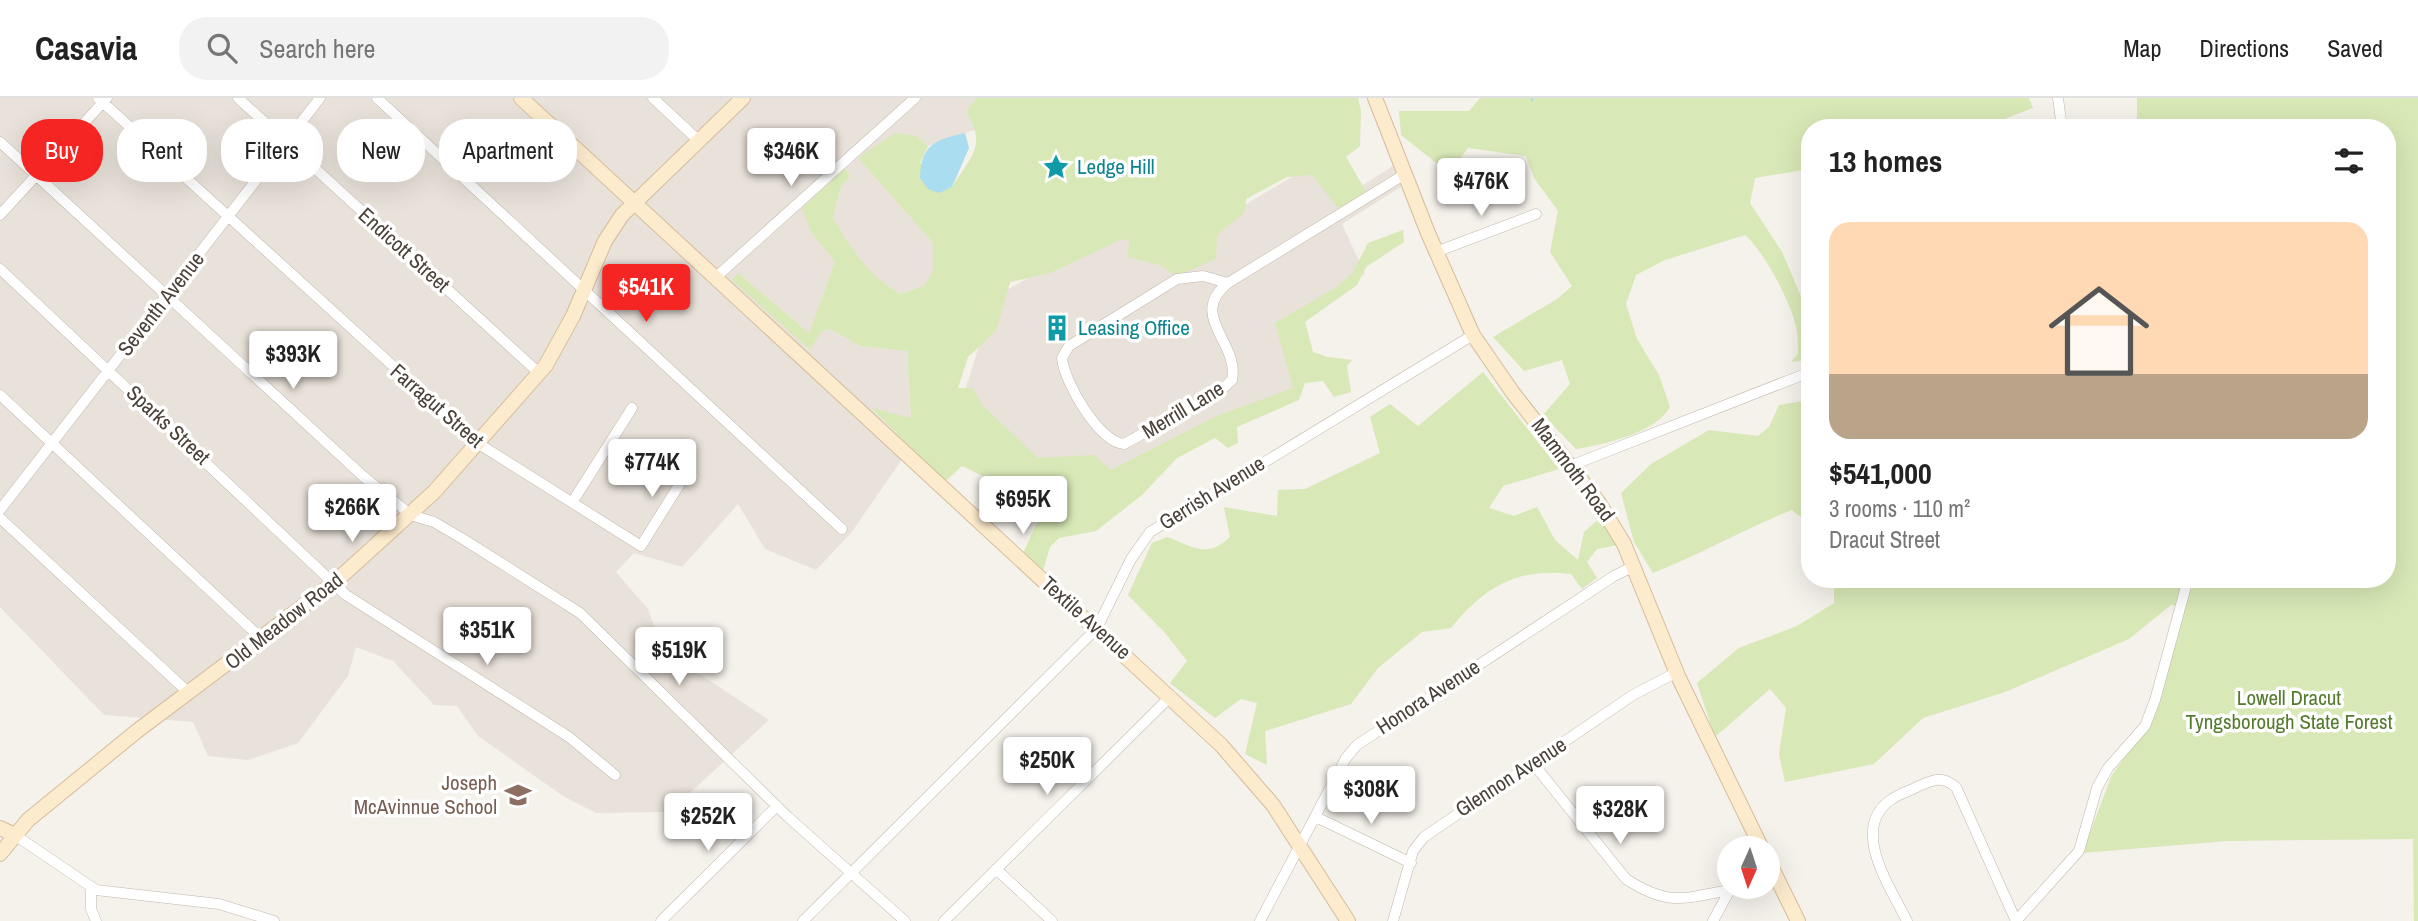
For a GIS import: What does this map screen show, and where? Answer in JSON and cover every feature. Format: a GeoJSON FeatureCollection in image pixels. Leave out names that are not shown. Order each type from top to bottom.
{"type":"FeatureCollection","features":[{"type":"Feature","properties":{"kind":"main road","name":"Textile Avenue"},"geometry":{"type":"LineString","coordinates":[[521,98],[1171,696],[1235,760],[1302,847],[1348,921]]}},
{"type":"Feature","properties":{"kind":"main road","name":"Old Meadow Road"},"geometry":{"type":"LineString","coordinates":[[0,854],[28,820],[335,582],[411,515],[479,444],[539,373],[561,340],[605,241],[634,203],[743,98]]}},
{"type":"Feature","properties":{"kind":"main road","name":"Mammoth Road"},"geometry":{"type":"LineString","coordinates":[[1375,98],[1436,252],[1473,335],[1610,519],[1634,566],[1677,673],[1756,836]]}},
{"type":"Feature","properties":{"kind":"main road"},"geometry":{"type":"LineString","coordinates":[[0,828],[15,835]]}},
{"type":"Feature","properties":{"kind":"main road"},"geometry":{"type":"LineString","coordinates":[[1780,885],[1798,921]]}},
{"type":"Feature","properties":{"kind":"street","name":"Endicott Street"},"geometry":{"type":"LineString","coordinates":[[238,98],[261,119]]}},
{"type":"Feature","properties":{"kind":"street","name":"Seventh Avenue"},"geometry":{"type":"LineString","coordinates":[[304,119],[320,98]]}},
{"type":"Feature","properties":{"kind":"street"},"geometry":{"type":"LineString","coordinates":[[377,98],[842,529]]}},
{"type":"Feature","properties":{"kind":"street"},"geometry":{"type":"LineString","coordinates":[[653,98],[698,140]]}},
{"type":"Feature","properties":{"kind":"street"},"geometry":{"type":"LineString","coordinates":[[715,278],[915,98]]}},
{"type":"Feature","properties":{"kind":"street"},"geometry":{"type":"LineString","coordinates":[[2058,98],[2061,119]]}},
{"type":"Feature","properties":{"kind":"street"},"geometry":{"type":"LineString","coordinates":[[86,119],[103,100]]}},
{"type":"Feature","properties":{"kind":"street","name":"Farragut Street"},"geometry":{"type":"LineString","coordinates":[[103,100],[228,218],[479,444],[642,546],[690,469]]}},
{"type":"Feature","properties":{"kind":"street"},"geometry":{"type":"LineString","coordinates":[[0,142],[21,161]]}},
{"type":"Feature","properties":{"kind":"street"},"geometry":{"type":"LineString","coordinates":[[1228,283],[1405,174]]}},
{"type":"Feature","properties":{"kind":"street","name":"Endicott Street"},"geometry":{"type":"LineString","coordinates":[[323,176],[539,373]]}},
{"type":"Feature","properties":{"kind":"street"},"geometry":{"type":"LineString","coordinates":[[0,215],[31,182]]}},
{"type":"Feature","properties":{"kind":"street"},"geometry":{"type":"LineString","coordinates":[[44,182],[364,477],[411,515],[434,522],[454,533],[580,612],[777,806],[905,921]]}},
{"type":"Feature","properties":{"kind":"street","name":"Seventh Avenue"},"geometry":{"type":"LineString","coordinates":[[0,510],[109,372],[163,290],[228,218],[255,182]]}},
{"type":"Feature","properties":{"kind":"street"},"geometry":{"type":"LineString","coordinates":[[1436,252],[1536,214]]}},
{"type":"Feature","properties":{"kind":"street","name":"Sparks Street"},"geometry":{"type":"LineString","coordinates":[[0,269],[346,595],[569,737],[615,775]]}},
{"type":"Feature","properties":{"kind":"street","name":"Merrill Lane"},"geometry":{"type":"LineString","coordinates":[[1203,276],[1228,283],[1215,297],[1212,308],[1213,320],[1231,359],[1232,380],[1219,392],[1124,444],[1109,440],[1098,429],[1065,372],[1062,358],[1065,351],[1077,340],[1177,279],[1203,276]]}},
{"type":"Feature","properties":{"kind":"street","name":"Gerrish Avenue"},"geometry":{"type":"LineString","coordinates":[[803,921],[1097,628],[1131,559],[1150,532],[1473,335]]}},
{"type":"Feature","properties":{"kind":"street"},"geometry":{"type":"LineString","coordinates":[[1570,466],[1801,376]]}},
{"type":"Feature","properties":{"kind":"street"},"geometry":{"type":"LineString","coordinates":[[0,395],[261,638]]}},
{"type":"Feature","properties":{"kind":"street"},"geometry":{"type":"LineString","coordinates":[[573,501],[632,408]]}},
{"type":"Feature","properties":{"kind":"street"},"geometry":{"type":"LineString","coordinates":[[0,519],[189,693]]}},
{"type":"Feature","properties":{"kind":"street","name":"Honora Avenue"},"geometry":{"type":"LineString","coordinates":[[1260,921],[1302,847],[1346,758],[1368,736],[1614,576],[1634,566]]}},
{"type":"Feature","properties":{"kind":"street"},"geometry":{"type":"LineString","coordinates":[[1907,921],[1873,850],[1875,819],[1890,800],[1936,778],[1948,780],[1956,787],[2016,921],[2079,850],[2097,788],[2108,768],[2145,726],[2155,700],[2186,588]]}},
{"type":"Feature","properties":{"kind":"street","name":"Glennon Avenue"},"geometry":{"type":"LineString","coordinates":[[1394,921],[1413,851],[1436,827],[1633,695],[1677,673]]}},
{"type":"Feature","properties":{"kind":"street"},"geometry":{"type":"LineString","coordinates":[[944,921],[1171,696]]}},
{"type":"Feature","properties":{"kind":"street"},"geometry":{"type":"LineString","coordinates":[[1532,762],[1626,879],[1647,892],[1667,899],[1684,899],[1717,891]]}},
{"type":"Feature","properties":{"kind":"street"},"geometry":{"type":"LineString","coordinates":[[661,921],[777,806]]}},
{"type":"Feature","properties":{"kind":"street"},"geometry":{"type":"LineString","coordinates":[[1316,817],[1411,863]]}},
{"type":"Feature","properties":{"kind":"street"},"geometry":{"type":"LineString","coordinates":[[15,835],[91,887],[103,892],[219,904],[274,921]]}},
{"type":"Feature","properties":{"kind":"street"},"geometry":{"type":"LineString","coordinates":[[996,869],[1052,921]]}},
{"type":"Feature","properties":{"kind":"street"},"geometry":{"type":"LineString","coordinates":[[91,887],[91,909],[96,921]]}},
{"type":"Feature","properties":{"kind":"street"},"geometry":{"type":"LineString","coordinates":[[1713,921],[1724,900]]}},
{"type":"Feature","properties":{"kind":"shaded area"},"geometry":{"type":"Polygon","coordinates":[[[0,98],[976,98],[966,112],[977,129],[928,146],[917,136],[858,158],[933,243],[933,271],[924,286],[900,294],[881,283],[853,253],[833,218],[841,187],[850,176],[845,168],[811,232],[835,262],[809,333],[738,273],[809,350],[822,331],[830,329],[860,346],[907,351],[911,419],[872,409],[910,448],[851,533],[816,570],[765,549],[738,504],[682,567],[634,553],[616,572],[648,609],[662,649],[769,720],[669,812],[596,813],[563,796],[478,736],[457,706],[434,705],[393,661],[356,647],[348,676],[298,743],[248,760],[208,756],[193,722],[104,715],[0,607],[0,98]]]}},
{"type":"Feature","properties":{"kind":"shaded area"},"geometry":{"type":"Polygon","coordinates":[[[1312,165],[1341,199],[1393,166],[1401,187],[1342,224],[1365,274],[1277,327],[1298,390],[1111,485],[1031,488],[959,410],[994,297],[1140,215],[1172,248],[1312,165]]]}},
{"type":"Feature","properties":{"kind":"green space"},"geometry":{"type":"Polygon","coordinates":[[[976,98],[1358,98],[1361,111],[1360,146],[1346,157],[1367,193],[1338,208],[1312,175],[1287,177],[1246,199],[1245,212],[1217,235],[1216,259],[1177,276],[1160,265],[1127,257],[1130,241],[1122,239],[1050,273],[1010,282],[996,331],[968,357],[958,388],[973,388],[982,405],[1038,458],[1094,455],[1111,470],[1219,415],[1293,388],[1275,323],[1335,288],[1352,274],[1368,243],[1403,230],[1404,242],[1366,267],[1357,285],[1305,322],[1313,352],[1352,360],[1347,366],[1351,392],[1334,397],[1323,381],[1305,383],[1299,400],[1237,427],[1238,443],[1228,448],[1215,438],[1177,458],[1142,495],[1096,531],[1059,538],[1050,547],[1043,571],[1022,556],[1042,511],[1019,495],[1007,503],[997,483],[962,466],[945,482],[871,408],[911,418],[907,351],[860,346],[830,329],[822,331],[810,350],[732,280],[738,273],[809,333],[835,262],[811,232],[802,208],[845,168],[850,176],[841,187],[833,218],[847,240],[869,270],[900,294],[924,286],[933,271],[933,243],[858,158],[895,133],[917,136],[928,146],[920,163],[952,187],[974,151],[976,134],[966,112],[976,98]]]}},
{"type":"Feature","properties":{"kind":"green space"},"geometry":{"type":"Polygon","coordinates":[[[1480,98],[2029,98],[2033,108],[2004,119],[1801,119],[1801,170],[1755,178],[1750,203],[1782,252],[1801,296],[1801,361],[1791,362],[1798,354],[1797,333],[1782,290],[1768,264],[1745,235],[1665,260],[1636,275],[1626,304],[1637,339],[1659,375],[1670,407],[1654,424],[1629,436],[1576,449],[1543,415],[1570,384],[1562,360],[1524,371],[1493,337],[1557,299],[1572,286],[1550,252],[1558,211],[1534,178],[1526,156],[1468,148],[1449,173],[1401,135],[1399,111],[1469,111],[1480,98]]]}},
{"type":"Feature","properties":{"kind":"green space","name":"Lowell Dracut Tyngsborough State Forest"},"geometry":{"type":"Polygon","coordinates":[[[2137,98],[2418,98],[2418,921],[2414,921],[2413,839],[2227,841],[2082,853],[2112,775],[2146,727],[2184,608],[2171,605],[2129,639],[2005,692],[1923,718],[1874,764],[1785,782],[1779,754],[1786,708],[1770,689],[1715,737],[1697,683],[1739,648],[1797,626],[1834,603],[1834,588],[2396,588],[2396,119],[2137,119],[2137,98]]]}},
{"type":"Feature","properties":{"kind":"green space"},"geometry":{"type":"Polygon","coordinates":[[[1483,372],[1559,469],[1503,486],[1489,508],[1514,516],[1537,507],[1555,540],[1578,560],[1584,532],[1599,519],[1618,545],[1597,549],[1587,562],[1597,578],[1582,589],[1571,574],[1534,574],[1503,583],[1476,601],[1451,628],[1422,632],[1378,668],[1351,704],[1265,731],[1267,765],[1245,754],[1257,703],[1241,699],[1215,718],[1170,683],[1187,661],[1166,634],[1128,595],[1152,543],[1167,537],[1200,549],[1214,548],[1222,544],[1230,537],[1224,507],[1277,516],[1278,490],[1305,489],[1380,453],[1370,417],[1390,404],[1418,426],[1483,372]]]}},
{"type":"Feature","properties":{"kind":"green space"},"geometry":{"type":"Polygon","coordinates":[[[1801,401],[1801,517],[1792,510],[1653,573],[1634,542],[1621,493],[1651,464],[1709,430],[1758,436],[1769,427],[1779,405],[1801,401]]]}},
{"type":"Feature","properties":{"kind":"water"},"geometry":{"type":"Polygon","coordinates":[[[965,133],[969,148],[952,187],[939,193],[928,189],[920,178],[923,158],[927,151],[938,141],[965,133]]]}},
{"type":"Feature","properties":{"kind":"place","name":"Ledge Hill"},"geometry":{"type":"Point","coordinates":[1056,167]}},
{"type":"Feature","properties":{"kind":"place","name":"Leasing Office"},"geometry":{"type":"Point","coordinates":[1057,328]}},
{"type":"Feature","properties":{"kind":"place","name":"Joseph McAvinnue School"},"geometry":{"type":"Point","coordinates":[518,795]}}]}
